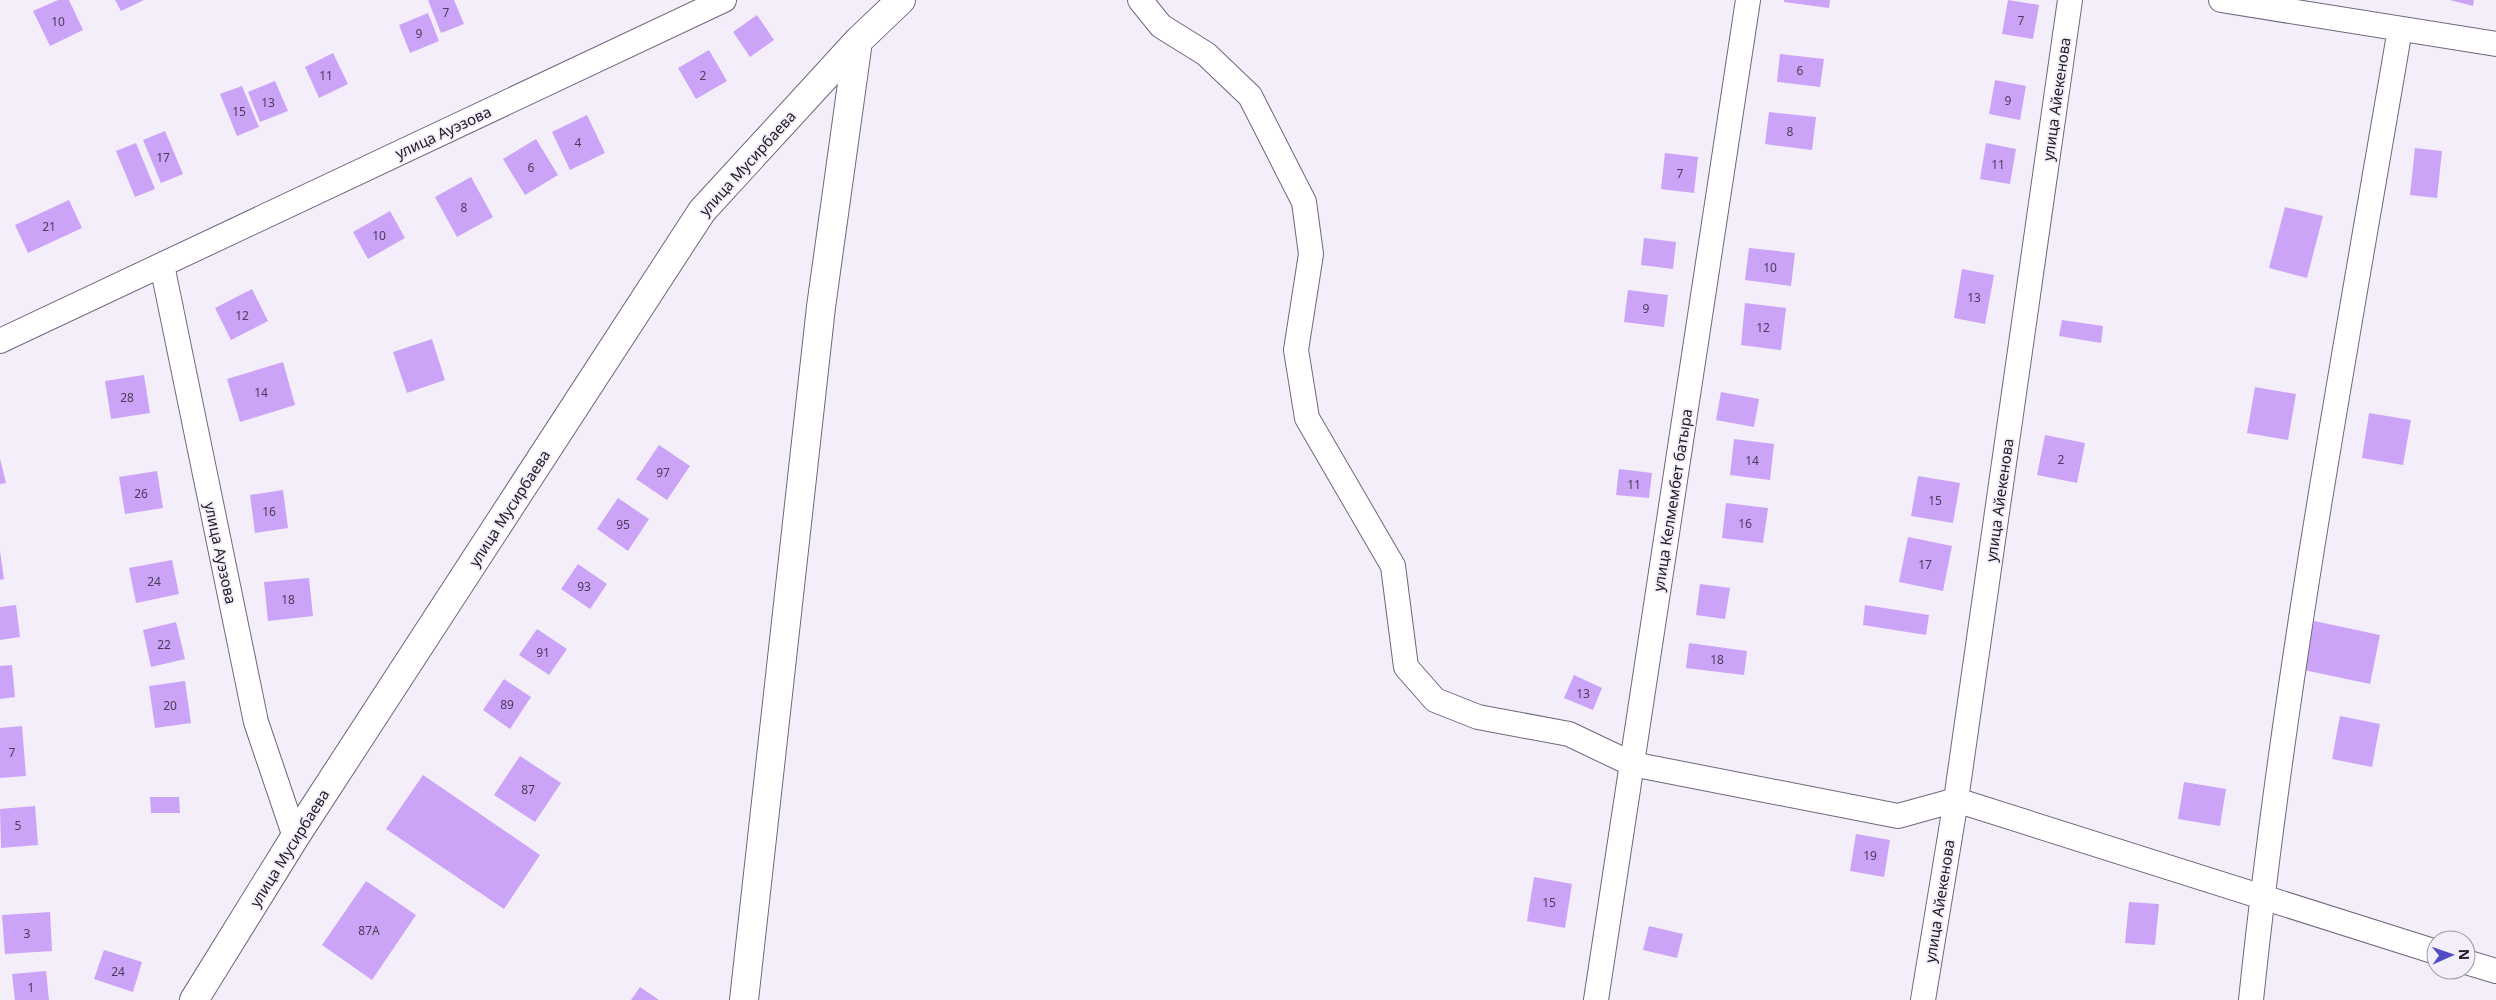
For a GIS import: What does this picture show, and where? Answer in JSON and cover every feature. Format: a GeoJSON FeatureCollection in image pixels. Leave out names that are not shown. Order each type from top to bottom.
{"type":"FeatureCollection","features":[{"type":"Feature","properties":{"kind":"street","name":"улица Ауэзова"},"geometry":{"type":"LineString","coordinates":[[0,341],[724,0]]}},
{"type":"Feature","properties":{"kind":"street","name":"улица Мусирбаева"},"geometry":{"type":"LineString","coordinates":[[194,1000],[295,837],[702,211],[858,41],[901,0]]}},
{"type":"Feature","properties":{"kind":"street"},"geometry":{"type":"LineString","coordinates":[[1140,0],[1161,26],[1206,54],[1250,96],[1304,202],[1311,254],[1296,350],[1307,418],[1393,566],[1406,667],[1435,700],[1478,717],[1568,734],[1632,764],[1898,816],[1956,800],[2426,949]]}},
{"type":"Feature","properties":{"kind":"street","name":"улица Келмембет батыра"},"geometry":{"type":"LineString","coordinates":[[1596,1000],[1748,0]]}},
{"type":"Feature","properties":{"kind":"street","name":"улица Айекенова"},"geometry":{"type":"LineString","coordinates":[[1923,1000],[1956,800],[2070,0]]}},
{"type":"Feature","properties":{"kind":"street"},"geometry":{"type":"LineString","coordinates":[[2221,0],[2496,44]]}},
{"type":"Feature","properties":{"kind":"street"},"geometry":{"type":"LineString","coordinates":[[2251,1000],[2262,896],[2300,619],[2400,29]]}},
{"type":"Feature","properties":{"kind":"street"},"geometry":{"type":"LineString","coordinates":[[744,1000],[821,307],[858,41]]}},
{"type":"Feature","properties":{"kind":"street","name":"улица Ауэзова"},"geometry":{"type":"LineString","coordinates":[[162,265],[256,722],[295,837]]}},
{"type":"Feature","properties":{"kind":"street"},"geometry":{"type":"LineString","coordinates":[[2476,965],[2496,971]]}},
{"type":"Feature","properties":{"kind":"building"},"geometry":{"type":"Polygon","coordinates":[[[58,0],[69,0],[83,30],[50,46],[33,11],[58,0]]]}},
{"type":"Feature","properties":{"kind":"building"},"geometry":{"type":"Polygon","coordinates":[[[115,0],[144,0],[121,11],[115,0]]]}},
{"type":"Feature","properties":{"kind":"building"},"geometry":{"type":"Polygon","coordinates":[[[428,0],[454,0],[464,24],[441,33],[428,0]]]}},
{"type":"Feature","properties":{"kind":"building"},"geometry":{"type":"Polygon","coordinates":[[[1784,0],[1830,0],[1829,8],[1784,2],[1784,0]]]}},
{"type":"Feature","properties":{"kind":"building"},"geometry":{"type":"Polygon","coordinates":[[[2008,0],[2039,5],[2033,39],[2002,34],[2008,0]]]}},
{"type":"Feature","properties":{"kind":"building"},"geometry":{"type":"Polygon","coordinates":[[[2450,0],[2474,0],[2473,6],[2450,0]]]}},
{"type":"Feature","properties":{"kind":"building"},"geometry":{"type":"Polygon","coordinates":[[[428,13],[439,41],[410,53],[399,25],[428,13]]]}},
{"type":"Feature","properties":{"kind":"building"},"geometry":{"type":"Polygon","coordinates":[[[757,15],[774,40],[750,57],[733,32],[757,15]]]}},
{"type":"Feature","properties":{"kind":"building"},"geometry":{"type":"Polygon","coordinates":[[[709,50],[727,81],[696,99],[678,68],[709,50]]]}},
{"type":"Feature","properties":{"kind":"building"},"geometry":{"type":"Polygon","coordinates":[[[333,53],[348,84],[319,98],[305,67],[333,53]]]}},
{"type":"Feature","properties":{"kind":"building"},"geometry":{"type":"Polygon","coordinates":[[[1780,54],[1824,59],[1820,87],[1777,82],[1780,54]]]}},
{"type":"Feature","properties":{"kind":"building"},"geometry":{"type":"Polygon","coordinates":[[[1995,80],[2026,86],[2020,120],[1989,114],[1995,80]]]}},
{"type":"Feature","properties":{"kind":"building"},"geometry":{"type":"Polygon","coordinates":[[[275,81],[288,111],[260,122],[248,92],[275,81]]]}},
{"type":"Feature","properties":{"kind":"building"},"geometry":{"type":"Polygon","coordinates":[[[242,86],[259,127],[237,136],[220,94],[242,86]]]}},
{"type":"Feature","properties":{"kind":"building"},"geometry":{"type":"Polygon","coordinates":[[[1769,112],[1816,117],[1812,150],[1765,144],[1769,112]]]}},
{"type":"Feature","properties":{"kind":"building"},"geometry":{"type":"Polygon","coordinates":[[[587,115],[605,153],[570,170],[552,132],[587,115]]]}},
{"type":"Feature","properties":{"kind":"building"},"geometry":{"type":"Polygon","coordinates":[[[165,131],[183,174],[161,183],[143,140],[165,131]]]}},
{"type":"Feature","properties":{"kind":"building"},"geometry":{"type":"Polygon","coordinates":[[[536,139],[558,175],[525,195],[503,159],[536,139]]]}},
{"type":"Feature","properties":{"kind":"building"},"geometry":{"type":"Polygon","coordinates":[[[136,143],[155,189],[135,197],[116,151],[136,143]]]}},
{"type":"Feature","properties":{"kind":"building"},"geometry":{"type":"Polygon","coordinates":[[[1986,143],[2016,149],[2010,184],[1980,179],[1986,143]]]}},
{"type":"Feature","properties":{"kind":"building"},"geometry":{"type":"Polygon","coordinates":[[[2415,148],[2442,151],[2437,198],[2410,195],[2415,148]]]}},
{"type":"Feature","properties":{"kind":"building"},"geometry":{"type":"Polygon","coordinates":[[[1665,153],[1698,157],[1694,193],[1661,189],[1665,153]]]}},
{"type":"Feature","properties":{"kind":"building"},"geometry":{"type":"Polygon","coordinates":[[[471,177],[493,217],[457,237],[435,197],[471,177]]]}},
{"type":"Feature","properties":{"kind":"building"},"geometry":{"type":"Polygon","coordinates":[[[69,200],[82,228],[28,253],[15,225],[69,200]]]}},
{"type":"Feature","properties":{"kind":"building"},"geometry":{"type":"Polygon","coordinates":[[[2285,207],[2323,216],[2307,278],[2269,268],[2285,207]]]}},
{"type":"Feature","properties":{"kind":"building"},"geometry":{"type":"Polygon","coordinates":[[[390,211],[405,238],[368,259],[353,232],[390,211]]]}},
{"type":"Feature","properties":{"kind":"building"},"geometry":{"type":"Polygon","coordinates":[[[1644,238],[1676,242],[1673,269],[1641,265],[1644,238]]]}},
{"type":"Feature","properties":{"kind":"building"},"geometry":{"type":"Polygon","coordinates":[[[1749,248],[1795,253],[1791,286],[1745,280],[1749,248]]]}},
{"type":"Feature","properties":{"kind":"building"},"geometry":{"type":"Polygon","coordinates":[[[1962,269],[1994,275],[1985,324],[1954,318],[1962,269]]]}},
{"type":"Feature","properties":{"kind":"building"},"geometry":{"type":"Polygon","coordinates":[[[252,289],[268,321],[231,340],[215,308],[252,289]]]}},
{"type":"Feature","properties":{"kind":"building"},"geometry":{"type":"Polygon","coordinates":[[[1628,290],[1668,295],[1664,327],[1624,322],[1628,290]]]}},
{"type":"Feature","properties":{"kind":"building"},"geometry":{"type":"Polygon","coordinates":[[[1745,303],[1786,308],[1781,350],[1741,345],[1745,303]]]}},
{"type":"Feature","properties":{"kind":"building"},"geometry":{"type":"Polygon","coordinates":[[[2062,320],[2103,326],[2101,343],[2059,336],[2062,320]]]}},
{"type":"Feature","properties":{"kind":"building"},"geometry":{"type":"Polygon","coordinates":[[[432,339],[445,380],[407,393],[393,352],[432,339]]]}},
{"type":"Feature","properties":{"kind":"building"},"geometry":{"type":"Polygon","coordinates":[[[283,362],[295,405],[240,422],[227,379],[283,362]]]}},
{"type":"Feature","properties":{"kind":"building"},"geometry":{"type":"Polygon","coordinates":[[[144,375],[150,413],[111,419],[105,381],[144,375]]]}},
{"type":"Feature","properties":{"kind":"building"},"geometry":{"type":"Polygon","coordinates":[[[2255,387],[2296,394],[2288,440],[2247,433],[2255,387]]]}},
{"type":"Feature","properties":{"kind":"building"},"geometry":{"type":"Polygon","coordinates":[[[1721,392],[1759,399],[1754,427],[1716,420],[1721,392]]]}},
{"type":"Feature","properties":{"kind":"building"},"geometry":{"type":"Polygon","coordinates":[[[2369,413],[2411,420],[2403,465],[2362,458],[2369,413]]]}},
{"type":"Feature","properties":{"kind":"building"},"geometry":{"type":"Polygon","coordinates":[[[2045,435],[2085,443],[2077,483],[2037,475],[2045,435]]]}},
{"type":"Feature","properties":{"kind":"building"},"geometry":{"type":"Polygon","coordinates":[[[1734,439],[1774,444],[1770,480],[1730,475],[1734,439]]]}},
{"type":"Feature","properties":{"kind":"building"},"geometry":{"type":"Polygon","coordinates":[[[659,445],[690,466],[667,500],[636,479],[659,445]]]}},
{"type":"Feature","properties":{"kind":"building"},"geometry":{"type":"Polygon","coordinates":[[[0,459],[6,483],[0,484],[0,459]]]}},
{"type":"Feature","properties":{"kind":"building"},"geometry":{"type":"Polygon","coordinates":[[[1619,469],[1652,473],[1649,498],[1616,495],[1619,469]]]}},
{"type":"Feature","properties":{"kind":"building"},"geometry":{"type":"Polygon","coordinates":[[[157,471],[163,508],[125,514],[119,477],[157,471]]]}},
{"type":"Feature","properties":{"kind":"building"},"geometry":{"type":"Polygon","coordinates":[[[1918,476],[1960,483],[1953,523],[1911,516],[1918,476]]]}},
{"type":"Feature","properties":{"kind":"building"},"geometry":{"type":"Polygon","coordinates":[[[283,490],[288,528],[255,533],[250,495],[283,490]]]}},
{"type":"Feature","properties":{"kind":"building"},"geometry":{"type":"Polygon","coordinates":[[[618,498],[649,519],[628,551],[597,529],[618,498]]]}},
{"type":"Feature","properties":{"kind":"building"},"geometry":{"type":"Polygon","coordinates":[[[1726,503],[1768,508],[1763,543],[1722,538],[1726,503]]]}},
{"type":"Feature","properties":{"kind":"building"},"geometry":{"type":"Polygon","coordinates":[[[1908,537],[1952,546],[1943,591],[1899,582],[1908,537]]]}},
{"type":"Feature","properties":{"kind":"building"},"geometry":{"type":"Polygon","coordinates":[[[0,551],[4,579],[0,580],[0,551]]]}},
{"type":"Feature","properties":{"kind":"building"},"geometry":{"type":"Polygon","coordinates":[[[172,560],[179,594],[136,603],[129,568],[172,560]]]}},
{"type":"Feature","properties":{"kind":"building"},"geometry":{"type":"Polygon","coordinates":[[[578,564],[607,584],[590,609],[561,589],[578,564]]]}},
{"type":"Feature","properties":{"kind":"building"},"geometry":{"type":"Polygon","coordinates":[[[309,578],[313,616],[268,621],[264,582],[309,578]]]}},
{"type":"Feature","properties":{"kind":"building"},"geometry":{"type":"Polygon","coordinates":[[[1700,584],[1730,588],[1725,619],[1696,615],[1700,584]]]}},
{"type":"Feature","properties":{"kind":"building"},"geometry":{"type":"Polygon","coordinates":[[[16,605],[20,637],[0,640],[0,607],[16,605]]]}},
{"type":"Feature","properties":{"kind":"building"},"geometry":{"type":"Polygon","coordinates":[[[1865,605],[1929,615],[1926,635],[1863,625],[1865,605]]]}},
{"type":"Feature","properties":{"kind":"building"},"geometry":{"type":"Polygon","coordinates":[[[2314,621],[2380,635],[2370,684],[2304,670],[2314,621]]]}},
{"type":"Feature","properties":{"kind":"building"},"geometry":{"type":"Polygon","coordinates":[[[176,622],[185,659],[151,667],[143,630],[176,622]]]}},
{"type":"Feature","properties":{"kind":"building"},"geometry":{"type":"Polygon","coordinates":[[[537,629],[567,649],[549,675],[519,655],[537,629]]]}},
{"type":"Feature","properties":{"kind":"building"},"geometry":{"type":"Polygon","coordinates":[[[1689,643],[1747,651],[1744,675],[1686,668],[1689,643]]]}},
{"type":"Feature","properties":{"kind":"building"},"geometry":{"type":"Polygon","coordinates":[[[12,665],[15,697],[0,699],[0,666],[12,665]]]}},
{"type":"Feature","properties":{"kind":"building"},"geometry":{"type":"Polygon","coordinates":[[[1574,675],[1602,688],[1593,710],[1564,698],[1574,675]]]}},
{"type":"Feature","properties":{"kind":"building"},"geometry":{"type":"Polygon","coordinates":[[[504,679],[531,697],[510,729],[483,710],[504,679]]]}},
{"type":"Feature","properties":{"kind":"building"},"geometry":{"type":"Polygon","coordinates":[[[185,681],[191,723],[155,728],[149,686],[185,681]]]}},
{"type":"Feature","properties":{"kind":"building"},"geometry":{"type":"Polygon","coordinates":[[[2340,716],[2380,724],[2372,767],[2332,759],[2340,716]]]}},
{"type":"Feature","properties":{"kind":"building"},"geometry":{"type":"Polygon","coordinates":[[[22,726],[26,776],[0,778],[0,728],[22,726]]]}},
{"type":"Feature","properties":{"kind":"building"},"geometry":{"type":"Polygon","coordinates":[[[520,756],[561,783],[535,822],[494,795],[520,756]]]}},
{"type":"Feature","properties":{"kind":"building"},"geometry":{"type":"Polygon","coordinates":[[[423,775],[540,855],[504,909],[386,829],[423,775]]]}},
{"type":"Feature","properties":{"kind":"building"},"geometry":{"type":"Polygon","coordinates":[[[2184,782],[2226,789],[2220,826],[2178,819],[2184,782]]]}},
{"type":"Feature","properties":{"kind":"building"},"geometry":{"type":"Polygon","coordinates":[[[150,797],[179,797],[180,813],[151,813],[150,797]]]}},
{"type":"Feature","properties":{"kind":"building"},"geometry":{"type":"Polygon","coordinates":[[[35,806],[38,845],[1,848],[0,809],[35,806]]]}},
{"type":"Feature","properties":{"kind":"building"},"geometry":{"type":"Polygon","coordinates":[[[1856,834],[1890,840],[1884,877],[1850,871],[1856,834]]]}},
{"type":"Feature","properties":{"kind":"building"},"geometry":{"type":"Polygon","coordinates":[[[1534,877],[1572,884],[1565,928],[1527,921],[1534,877]]]}},
{"type":"Feature","properties":{"kind":"building"},"geometry":{"type":"Polygon","coordinates":[[[366,881],[416,915],[372,980],[322,945],[366,881]]]}},
{"type":"Feature","properties":{"kind":"building"},"geometry":{"type":"Polygon","coordinates":[[[2129,902],[2159,904],[2155,945],[2125,943],[2129,902]]]}},
{"type":"Feature","properties":{"kind":"building"},"geometry":{"type":"Polygon","coordinates":[[[50,912],[52,951],[5,954],[2,915],[50,912]]]}},
{"type":"Feature","properties":{"kind":"building"},"geometry":{"type":"Polygon","coordinates":[[[1649,926],[1683,934],[1677,958],[1643,950],[1649,926]]]}},
{"type":"Feature","properties":{"kind":"building"},"geometry":{"type":"Polygon","coordinates":[[[104,950],[142,962],[133,992],[94,979],[104,950]]]}},
{"type":"Feature","properties":{"kind":"building"},"geometry":{"type":"Polygon","coordinates":[[[46,971],[49,1000],[15,1000],[12,974],[46,971]]]}},
{"type":"Feature","properties":{"kind":"building"},"geometry":{"type":"Polygon","coordinates":[[[640,987],[659,1000],[631,1000],[640,987]]]}}]}
